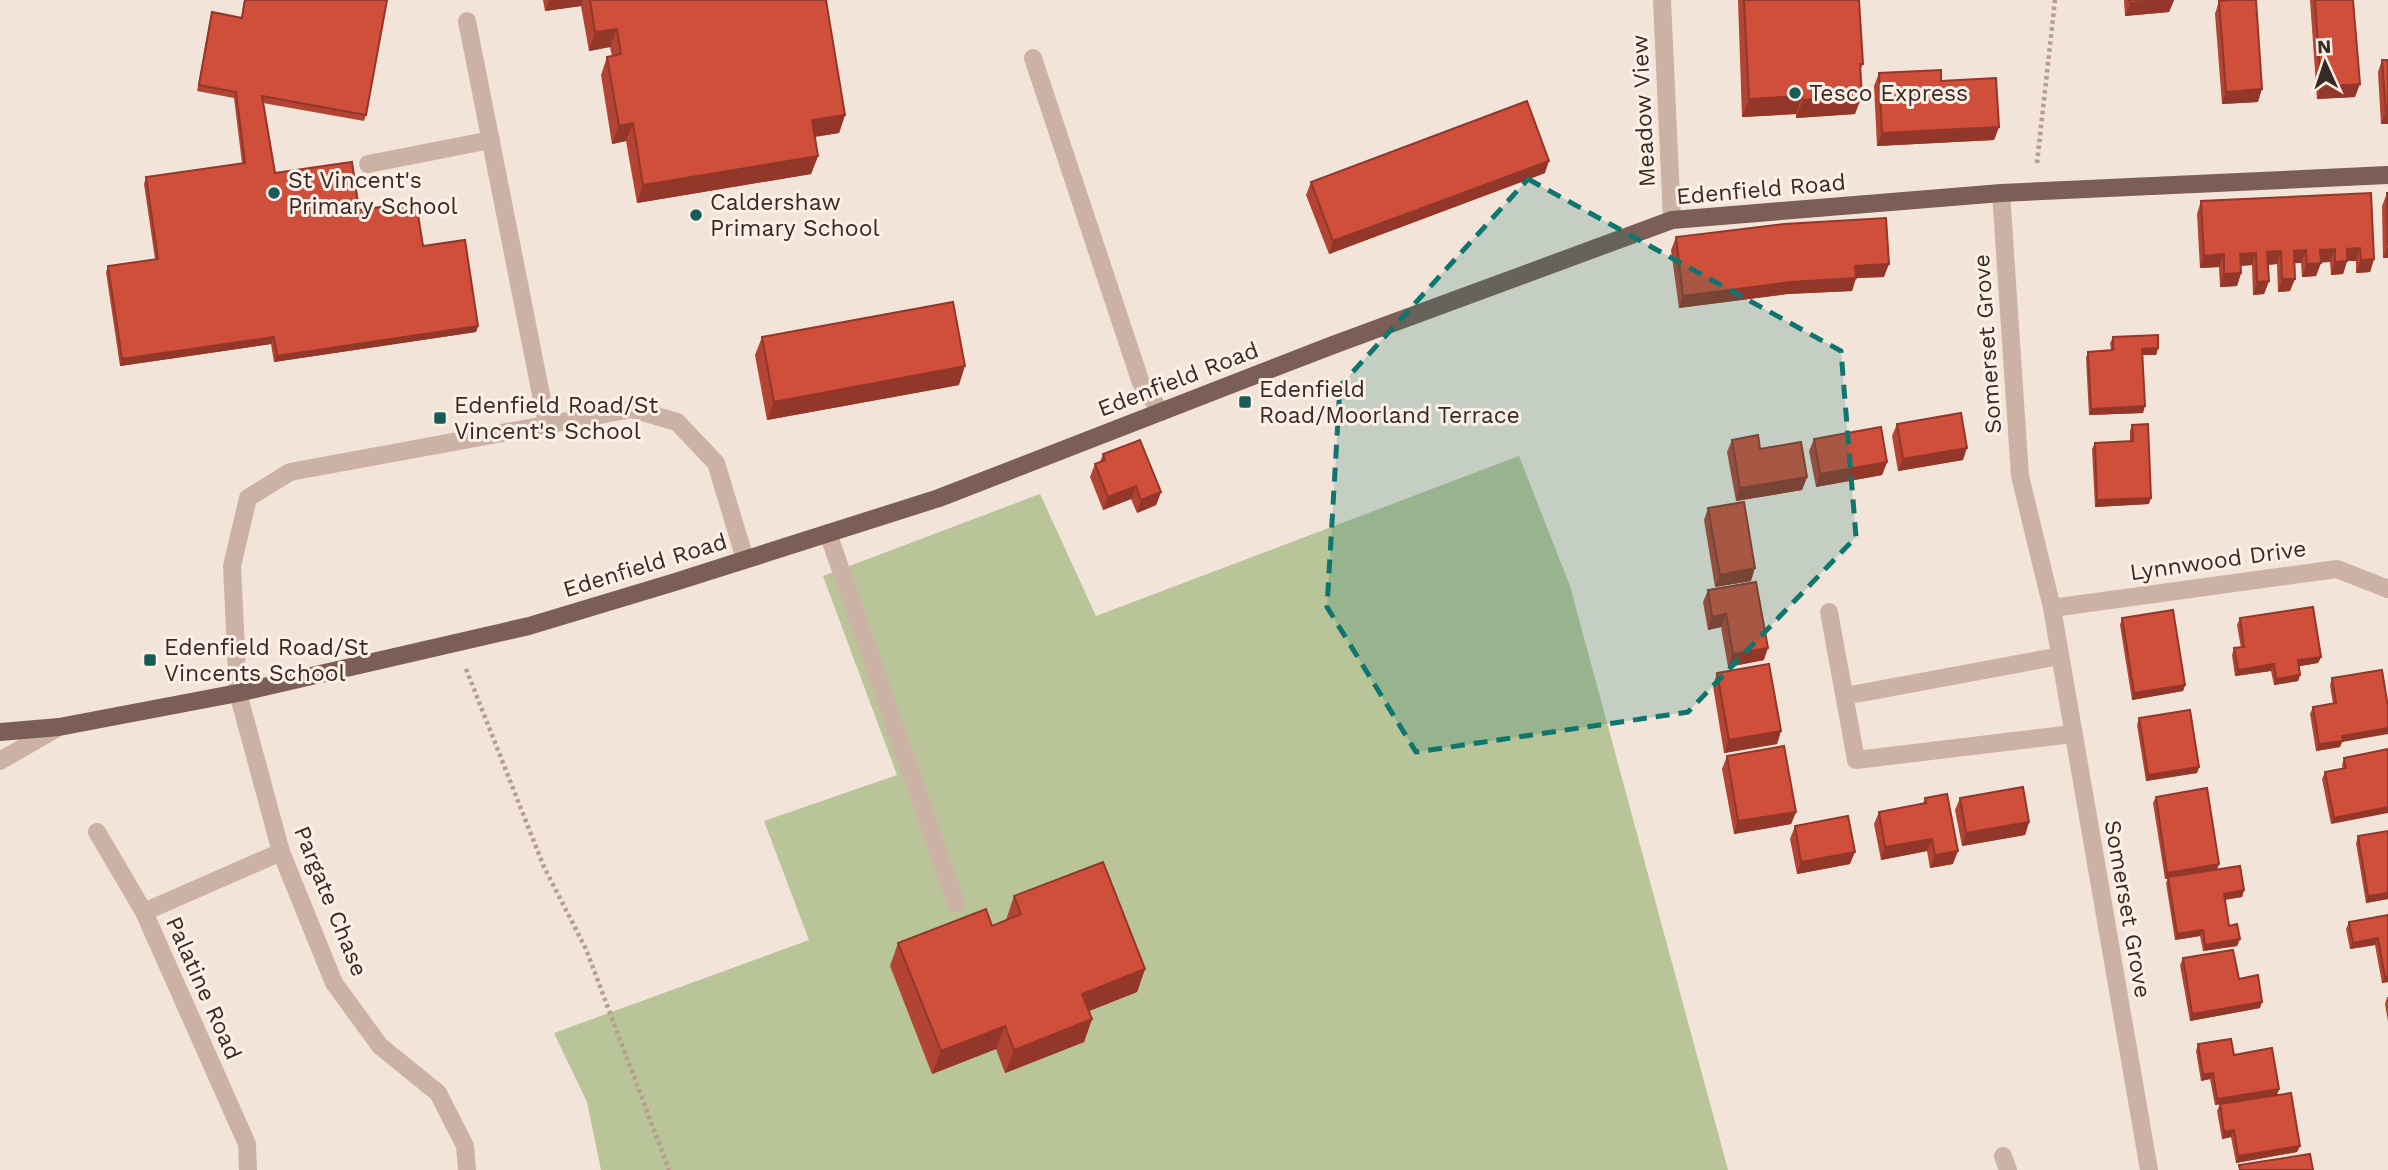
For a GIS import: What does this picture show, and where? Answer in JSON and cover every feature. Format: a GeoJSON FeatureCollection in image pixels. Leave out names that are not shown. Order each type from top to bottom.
{"type":"FeatureCollection","features":[{"type":"Feature","properties":{"kind":"main road","name":"Edenfield Road"},"geometry":{"type":"LineString","coordinates":[[0,732],[59,727],[238,693],[529,626],[939,498],[1333,345],[1672,220],[2001,193],[2388,175]]}},
{"type":"Feature","properties":{"kind":"street","name":"Meadow View"},"geometry":{"type":"LineString","coordinates":[[1662,0],[1672,220]]}},
{"type":"Feature","properties":{"kind":"street"},"geometry":{"type":"LineString","coordinates":[[467,21],[547,425]]}},
{"type":"Feature","properties":{"kind":"street"},"geometry":{"type":"LineString","coordinates":[[1033,58],[1140,383],[1161,412]]}},
{"type":"Feature","properties":{"kind":"street"},"geometry":{"type":"LineString","coordinates":[[368,164],[491,140]]}},
{"type":"Feature","properties":{"kind":"street","name":"Somerset Grove"},"geometry":{"type":"LineString","coordinates":[[2001,193],[2020,477],[2052,608],[2149,1170]]}},
{"type":"Feature","properties":{"kind":"street","name":"Pargate Chase"},"geometry":{"type":"LineString","coordinates":[[467,1170],[465,1146],[438,1093],[380,1046],[334,983],[281,852],[238,693],[232,566],[248,498],[290,472],[632,409],[677,422],[716,463],[745,559]]}},
{"type":"Feature","properties":{"kind":"street"},"geometry":{"type":"LineString","coordinates":[[828,533],[956,903]]}},
{"type":"Feature","properties":{"kind":"street","name":"Lynnwood Drive"},"geometry":{"type":"LineString","coordinates":[[2052,608],[2337,569],[2388,589]]}},
{"type":"Feature","properties":{"kind":"street"},"geometry":{"type":"LineString","coordinates":[[1829,612],[1856,760],[2073,734]]}},
{"type":"Feature","properties":{"kind":"street"},"geometry":{"type":"LineString","coordinates":[[1845,696],[2060,656]]}},
{"type":"Feature","properties":{"kind":"street"},"geometry":{"type":"LineString","coordinates":[[0,761],[59,727]]}},
{"type":"Feature","properties":{"kind":"street","name":"Palatine Road"},"geometry":{"type":"LineString","coordinates":[[97,832],[144,912],[247,1143],[248,1170]]}},
{"type":"Feature","properties":{"kind":"street"},"geometry":{"type":"LineString","coordinates":[[144,912],[281,852]]}},
{"type":"Feature","properties":{"kind":"path"},"geometry":{"type":"LineString","coordinates":[[2034,192],[2055,0]]}},
{"type":"Feature","properties":{"kind":"path"},"geometry":{"type":"LineString","coordinates":[[456,642],[544,867],[586,949],[669,1170]]}},
{"type":"Feature","properties":{"kind":"highlighted area"},"geometry":{"type":"Polygon","coordinates":[[[1528,179],[1841,351],[1856,537],[1688,712],[1416,752],[1327,607],[1340,386],[1528,179]]]}},
{"type":"Feature","properties":{"kind":"green space"},"geometry":{"type":"Polygon","coordinates":[[[1519,456],[1570,586],[1728,1170],[601,1170],[587,1102],[554,1033],[809,940],[764,821],[897,775],[823,576],[1040,494],[1096,616],[1519,456]]]}},
{"type":"Feature","properties":{"kind":"building"},"geometry":{"type":"Polygon","coordinates":[[[245,0],[387,0],[366,115],[262,96],[275,173],[352,162],[359,210],[416,202],[423,246],[465,240],[478,326],[277,356],[274,337],[122,359],[108,266],[158,259],[146,177],[245,163],[236,92],[199,85],[212,12],[242,18],[245,0]]]}},
{"type":"Feature","properties":{"kind":"building"},"geometry":{"type":"Polygon","coordinates":[[[590,0],[826,0],[845,115],[812,120],[818,156],[643,185],[633,123],[619,126],[607,57],[621,54],[617,29],[595,32],[590,0]]]}},
{"type":"Feature","properties":{"kind":"building"},"geometry":{"type":"Polygon","coordinates":[[[1744,0],[1859,0],[1862,96],[1803,100],[1802,96],[1749,99],[1744,0]]]}},
{"type":"Feature","properties":{"kind":"building"},"geometry":{"type":"Polygon","coordinates":[[[2129,0],[2169,0],[2130,3],[2129,0]]]}},
{"type":"Feature","properties":{"kind":"building"},"geometry":{"type":"Polygon","coordinates":[[[2256,0],[2262,89],[2226,92],[2219,1],[2256,0]]]}},
{"type":"Feature","properties":{"kind":"building"},"geometry":{"type":"Polygon","coordinates":[[[2315,0],[2353,0],[2360,84],[2321,87],[2315,0]]]}},
{"type":"Feature","properties":{"kind":"building"},"geometry":{"type":"Polygon","coordinates":[[[2382,60],[2388,60],[2388,112],[2386,112],[2382,60]]]}},
{"type":"Feature","properties":{"kind":"building"},"geometry":{"type":"Polygon","coordinates":[[[1941,70],[1941,81],[1996,78],[1999,127],[1882,133],[1879,73],[1941,70]]]}},
{"type":"Feature","properties":{"kind":"building"},"geometry":{"type":"Polygon","coordinates":[[[1527,101],[1549,161],[1333,241],[1311,182],[1527,101]]]}},
{"type":"Feature","properties":{"kind":"building"},"geometry":{"type":"Polygon","coordinates":[[[2371,193],[2374,259],[2361,260],[2360,248],[2347,249],[2347,261],[2335,262],[2335,249],[2320,250],[2321,263],[2307,264],[2306,250],[2294,251],[2295,279],[2282,279],[2281,251],[2267,252],[2269,281],[2257,282],[2256,253],[2240,254],[2241,273],[2224,274],[2224,254],[2204,256],[2201,201],[2371,193]]]}},
{"type":"Feature","properties":{"kind":"building"},"geometry":{"type":"Polygon","coordinates":[[[1886,218],[1889,264],[1855,266],[1856,278],[1791,282],[1683,296],[1676,237],[1784,224],[1886,218]]]}},
{"type":"Feature","properties":{"kind":"building"},"geometry":{"type":"Polygon","coordinates":[[[953,302],[965,366],[774,402],[762,337],[953,302]]]}},
{"type":"Feature","properties":{"kind":"building"},"geometry":{"type":"Polygon","coordinates":[[[2158,335],[2158,348],[2142,349],[2145,406],[2091,409],[2088,352],[2113,350],[2113,337],[2158,335]]]}},
{"type":"Feature","properties":{"kind":"building"},"geometry":{"type":"Polygon","coordinates":[[[1961,413],[1967,448],[1903,459],[1897,424],[1961,413]]]}},
{"type":"Feature","properties":{"kind":"building"},"geometry":{"type":"Polygon","coordinates":[[[2148,424],[2151,498],[2097,500],[2095,443],[2133,441],[2132,425],[2148,424]]]}},
{"type":"Feature","properties":{"kind":"building"},"geometry":{"type":"Polygon","coordinates":[[[1881,427],[1887,462],[1820,474],[1814,439],[1881,427]]]}},
{"type":"Feature","properties":{"kind":"building"},"geometry":{"type":"Polygon","coordinates":[[[1758,435],[1760,449],[1801,442],[1807,477],[1740,488],[1732,440],[1758,435]]]}},
{"type":"Feature","properties":{"kind":"building"},"geometry":{"type":"Polygon","coordinates":[[[1140,440],[1161,492],[1141,500],[1136,486],[1108,497],[1095,464],[1105,460],[1103,454],[1140,440]]]}},
{"type":"Feature","properties":{"kind":"building"},"geometry":{"type":"Polygon","coordinates":[[[1744,502],[1755,568],[1720,575],[1708,508],[1744,502]]]}},
{"type":"Feature","properties":{"kind":"building"},"geometry":{"type":"Polygon","coordinates":[[[1756,582],[1768,648],[1733,654],[1726,614],[1712,617],[1708,590],[1756,582]]]}},
{"type":"Feature","properties":{"kind":"building"},"geometry":{"type":"Polygon","coordinates":[[[2313,607],[2321,657],[2298,660],[2300,675],[2276,679],[2274,664],[2238,670],[2234,648],[2244,647],[2240,618],[2313,607]]]}},
{"type":"Feature","properties":{"kind":"building"},"geometry":{"type":"Polygon","coordinates":[[[2173,610],[2185,685],[2134,693],[2122,618],[2173,610]]]}},
{"type":"Feature","properties":{"kind":"building"},"geometry":{"type":"Polygon","coordinates":[[[1769,664],[1781,731],[1729,740],[1717,673],[1769,664]]]}},
{"type":"Feature","properties":{"kind":"building"},"geometry":{"type":"Polygon","coordinates":[[[2382,670],[2388,707],[2388,728],[2342,736],[2343,741],[2319,744],[2313,707],[2336,703],[2332,678],[2382,670]]]}},
{"type":"Feature","properties":{"kind":"building"},"geometry":{"type":"Polygon","coordinates":[[[2190,710],[2199,767],[2148,775],[2139,718],[2190,710]]]}},
{"type":"Feature","properties":{"kind":"building"},"geometry":{"type":"Polygon","coordinates":[[[1784,746],[1796,812],[1738,821],[1727,756],[1784,746]]]}},
{"type":"Feature","properties":{"kind":"building"},"geometry":{"type":"Polygon","coordinates":[[[2388,749],[2388,807],[2334,818],[2325,772],[2346,768],[2344,758],[2388,749]]]}},
{"type":"Feature","properties":{"kind":"building"},"geometry":{"type":"Polygon","coordinates":[[[2023,787],[2029,822],[1966,833],[1960,798],[2023,787]]]}},
{"type":"Feature","properties":{"kind":"building"},"geometry":{"type":"Polygon","coordinates":[[[2207,788],[2219,864],[2167,873],[2156,797],[2207,788]]]}},
{"type":"Feature","properties":{"kind":"building"},"geometry":{"type":"Polygon","coordinates":[[[1947,794],[1958,851],[1935,855],[1932,839],[1885,847],[1879,812],[1926,803],[1925,798],[1947,794]]]}},
{"type":"Feature","properties":{"kind":"building"},"geometry":{"type":"Polygon","coordinates":[[[1848,816],[1855,852],[1801,862],[1795,826],[1848,816]]]}},
{"type":"Feature","properties":{"kind":"building"},"geometry":{"type":"Polygon","coordinates":[[[2388,831],[2388,893],[2368,896],[2358,836],[2388,831]]]}},
{"type":"Feature","properties":{"kind":"building"},"geometry":{"type":"Polygon","coordinates":[[[1103,862],[1145,969],[1082,994],[1092,1019],[1014,1050],[1005,1026],[941,1051],[898,943],[986,909],[992,926],[1021,914],[1014,896],[1103,862]]]}},
{"type":"Feature","properties":{"kind":"building"},"geometry":{"type":"Polygon","coordinates":[[[2240,866],[2244,890],[2224,894],[2229,926],[2237,924],[2240,939],[2205,945],[2203,930],[2177,934],[2168,877],[2240,866]]]}},
{"type":"Feature","properties":{"kind":"building"},"geometry":{"type":"Polygon","coordinates":[[[2388,915],[2388,976],[2385,977],[2378,938],[2353,943],[2349,922],[2388,915]]]}},
{"type":"Feature","properties":{"kind":"building"},"geometry":{"type":"Polygon","coordinates":[[[2233,950],[2239,979],[2258,975],[2262,1002],[2192,1014],[2183,958],[2233,950]]]}},
{"type":"Feature","properties":{"kind":"building"},"geometry":{"type":"Polygon","coordinates":[[[2231,1039],[2234,1055],[2272,1048],[2279,1089],[2217,1099],[2213,1073],[2203,1075],[2198,1044],[2231,1039]]]}},
{"type":"Feature","properties":{"kind":"building"},"geometry":{"type":"Polygon","coordinates":[[[2291,1093],[2300,1146],[2238,1156],[2234,1130],[2224,1132],[2220,1104],[2291,1093]]]}},
{"type":"Feature","properties":{"kind":"building"},"geometry":{"type":"Polygon","coordinates":[[[2310,1154],[2313,1170],[2240,1170],[2239,1165],[2310,1154]]]}},
{"type":"Feature","properties":{"kind":"place","name":"Tesco Express"},"geometry":{"type":"Point","coordinates":[1795,93]}},
{"type":"Feature","properties":{"kind":"place","name":"St Vincent's Primary School"},"geometry":{"type":"Point","coordinates":[274,193]}},
{"type":"Feature","properties":{"kind":"place","name":"Caldershaw Primary School"},"geometry":{"type":"Point","coordinates":[696,215]}},
{"type":"Feature","properties":{"kind":"place","name":"Edenfield Road/Moorland Terrace"},"geometry":{"type":"Point","coordinates":[1245,402]}},
{"type":"Feature","properties":{"kind":"place","name":"Edenfield Road/St Vincent's School"},"geometry":{"type":"Point","coordinates":[440,418]}},
{"type":"Feature","properties":{"kind":"place","name":"Edenfield Road/St Vincents School"},"geometry":{"type":"Point","coordinates":[150,660]}}]}
